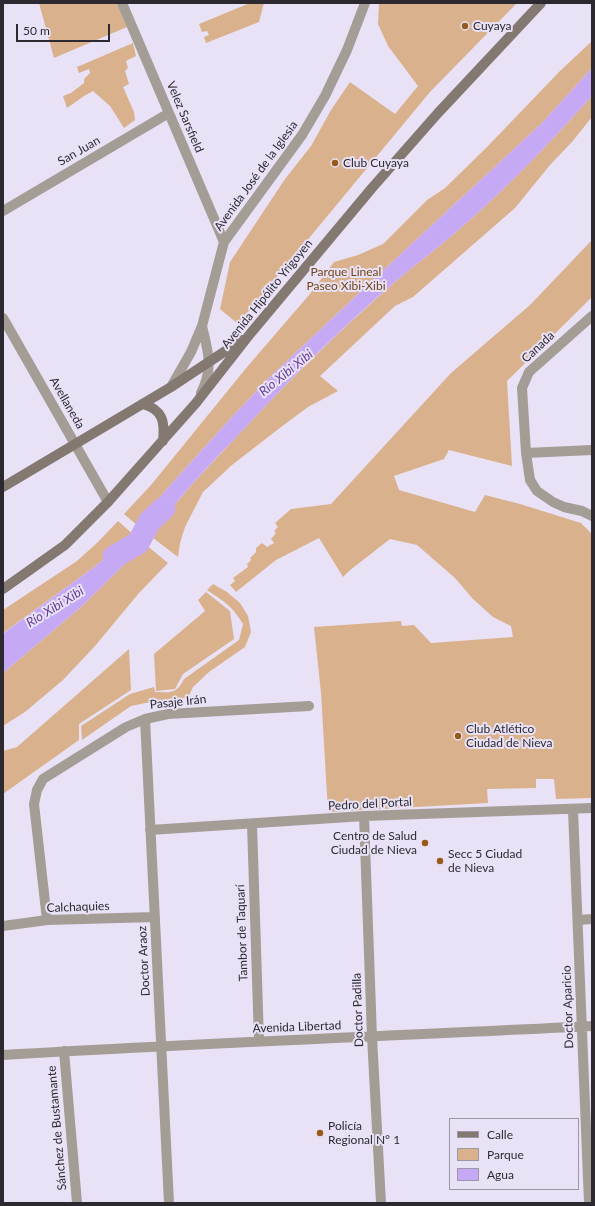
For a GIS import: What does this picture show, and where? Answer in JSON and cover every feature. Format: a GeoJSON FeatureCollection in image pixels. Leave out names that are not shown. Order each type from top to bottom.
{"type":"FeatureCollection","features":[{"type":"Feature","properties":{"kind":"main road","name":"Avenida Hipólito Yrigoyen"},"geometry":{"type":"LineString","coordinates":[[3,589],[65,545],[108,502],[196,403],[250,334],[377,182],[438,113],[541,3]]}},
{"type":"Feature","properties":{"kind":"main road"},"geometry":{"type":"LineString","coordinates":[[170,387],[210,362],[250,334]]}},
{"type":"Feature","properties":{"kind":"main road","name":"Avenida José de la Iglesia"},"geometry":{"type":"LineString","coordinates":[[3,486],[170,387]]}},
{"type":"Feature","properties":{"kind":"main road"},"geometry":{"type":"LineString","coordinates":[[142,404],[155,409],[163,419],[163,441]]}},
{"type":"Feature","properties":{"kind":"street","name":"Velez Sarsfield"},"geometry":{"type":"LineString","coordinates":[[122,3],[224,242]]}},
{"type":"Feature","properties":{"kind":"street","name":"Avenida José de la Iglesia"},"geometry":{"type":"LineString","coordinates":[[170,387],[191,352],[202,326],[224,242],[302,135],[325,96],[347,50],[365,3]]}},
{"type":"Feature","properties":{"kind":"street","name":"San Juan"},"geometry":{"type":"LineString","coordinates":[[3,211],[170,113]]}},
{"type":"Feature","properties":{"kind":"street","name":"Canada"},"geometry":{"type":"LineString","coordinates":[[592,316],[529,372],[522,388],[526,453],[530,480],[537,491],[553,502],[564,507],[582,511],[592,516]]}},
{"type":"Feature","properties":{"kind":"street","name":"Avellaneda"},"geometry":{"type":"LineString","coordinates":[[3,318],[108,502]]}},
{"type":"Feature","properties":{"kind":"street"},"geometry":{"type":"LineString","coordinates":[[196,403],[207,380],[210,362],[202,326]]}},
{"type":"Feature","properties":{"kind":"street"},"geometry":{"type":"LineString","coordinates":[[526,453],[592,450]]}},
{"type":"Feature","properties":{"kind":"street","name":"Pasaje Irán"},"geometry":{"type":"LineString","coordinates":[[47,920],[34,804],[37,790],[43,780],[126,727],[145,719],[168,714],[309,706]]}},
{"type":"Feature","properties":{"kind":"street","name":"Doctor Araoz"},"geometry":{"type":"LineString","coordinates":[[145,719],[169,1203]]}},
{"type":"Feature","properties":{"kind":"street","name":"Pedro del Portal"},"geometry":{"type":"LineString","coordinates":[[150,830],[364,816],[573,810],[592,808]]}},
{"type":"Feature","properties":{"kind":"street","name":"Doctor Aparicio"},"geometry":{"type":"LineString","coordinates":[[573,810],[578,920],[587,1026],[589,1203]]}},
{"type":"Feature","properties":{"kind":"street","name":"Doctor Padilla"},"geometry":{"type":"LineString","coordinates":[[364,816],[372,1037],[381,1203]]}},
{"type":"Feature","properties":{"kind":"street","name":"Tambor de Taquarí"},"geometry":{"type":"LineString","coordinates":[[252,824],[259,1041]]}},
{"type":"Feature","properties":{"kind":"street","name":"Calchaquies"},"geometry":{"type":"LineString","coordinates":[[3,926],[47,920],[155,917]]}},
{"type":"Feature","properties":{"kind":"street"},"geometry":{"type":"LineString","coordinates":[[578,920],[592,919]]}},
{"type":"Feature","properties":{"kind":"street","name":"Avenida Libertad"},"geometry":{"type":"LineString","coordinates":[[3,1055],[259,1041],[587,1026]]}},
{"type":"Feature","properties":{"kind":"street","name":"Sánchez de Bustamante"},"geometry":{"type":"LineString","coordinates":[[64,1051],[77,1203]]}},
{"type":"Feature","properties":{"kind":"green space"},"geometry":{"type":"Polygon","coordinates":[[[39,3],[117,3],[127,27],[54,58],[39,3]]]}},
{"type":"Feature","properties":{"kind":"green space"},"geometry":{"type":"Polygon","coordinates":[[[250,3],[264,3],[259,22],[206,43],[204,37],[209,35],[207,31],[202,32],[199,24],[250,3]]]}},
{"type":"Feature","properties":{"kind":"green space","name":"Club Cuyaya"},"geometry":{"type":"Polygon","coordinates":[[[379,3],[517,3],[430,92],[238,324],[220,309],[230,262],[285,179],[311,146],[331,110],[350,82],[395,114],[418,86],[388,46],[378,24],[379,3]]]}},
{"type":"Feature","properties":{"kind":"green space","name":"Parque Lineal Paseo Xibi-Xibi"},"geometry":{"type":"Polygon","coordinates":[[[592,41],[592,68],[542,123],[272,375],[165,491],[138,526],[124,514],[151,485],[247,367],[309,295],[334,262],[358,255],[383,244],[427,200],[445,188],[487,147],[560,71],[592,41]]]}},
{"type":"Feature","properties":{"kind":"green space"},"geometry":{"type":"Polygon","coordinates":[[[133,43],[136,56],[126,61],[128,68],[125,71],[129,84],[123,87],[134,112],[135,120],[124,128],[110,106],[93,91],[67,108],[63,96],[71,93],[84,83],[84,79],[90,73],[89,69],[79,73],[77,67],[133,43]]]}},
{"type":"Feature","properties":{"kind":"green space","name":"Parque Lineal Paseo Xibi-Xibi"},"geometry":{"type":"Polygon","coordinates":[[[592,96],[592,117],[515,208],[413,297],[395,306],[320,376],[338,391],[308,407],[281,427],[232,465],[203,492],[185,527],[180,543],[178,557],[153,538],[171,510],[193,484],[296,375],[375,299],[453,235],[503,190],[592,96]]]}},
{"type":"Feature","properties":{"kind":"green space"},"geometry":{"type":"Polygon","coordinates":[[[592,240],[592,297],[507,381],[512,466],[449,450],[444,459],[394,476],[399,490],[475,512],[485,495],[581,523],[592,534],[592,798],[556,799],[554,779],[536,779],[536,788],[487,789],[488,803],[328,812],[321,693],[314,627],[401,621],[402,626],[414,625],[431,643],[513,637],[511,626],[493,617],[473,599],[455,578],[417,545],[390,539],[343,577],[319,538],[276,560],[236,592],[230,585],[235,581],[233,578],[248,567],[247,564],[256,552],[256,548],[262,543],[267,547],[274,543],[271,539],[276,533],[274,531],[278,527],[275,523],[291,509],[331,504],[451,373],[530,305],[592,240]]]}},
{"type":"Feature","properties":{"kind":"green space"},"geometry":{"type":"Polygon","coordinates":[[[118,521],[134,535],[93,568],[3,633],[3,610],[77,561],[118,521]]]}},
{"type":"Feature","properties":{"kind":"green space"},"geometry":{"type":"Polygon","coordinates":[[[145,544],[168,563],[139,593],[95,646],[63,680],[25,712],[3,726],[3,673],[81,607],[145,544]]]}},
{"type":"Feature","properties":{"kind":"green space"},"geometry":{"type":"Polygon","coordinates":[[[213,584],[227,592],[240,603],[248,616],[251,632],[245,647],[209,672],[193,687],[188,698],[155,701],[131,706],[82,740],[81,726],[130,694],[154,687],[155,692],[172,692],[178,688],[184,679],[239,640],[243,624],[235,612],[227,604],[207,590],[213,584]]]}},
{"type":"Feature","properties":{"kind":"green space"},"geometry":{"type":"Polygon","coordinates":[[[206,592],[230,611],[234,639],[183,674],[175,689],[156,691],[154,654],[205,611],[198,600],[206,592]]]}},
{"type":"Feature","properties":{"kind":"green space"},"geometry":{"type":"Polygon","coordinates":[[[129,649],[131,690],[79,724],[79,740],[3,794],[3,751],[17,747],[129,649]]]}},
{"type":"Feature","properties":{"kind":"water"},"geometry":{"type":"Polygon","coordinates":[[[592,68],[592,96],[518,175],[462,227],[396,281],[336,335],[297,373],[194,482],[172,509],[153,538],[138,526],[165,491],[272,375],[542,123],[592,68]]]}},
{"type":"Feature","properties":{"kind":"water"},"geometry":{"type":"Polygon","coordinates":[[[134,535],[145,544],[81,607],[3,673],[3,635],[5,632],[93,568],[134,535]]]}},
{"type":"Feature","properties":{"kind":"waterway","name":"Río Xibi Xibi"},"geometry":{"type":"LineString","coordinates":[[114,557],[138,543],[150,521],[164,508]]}},
{"type":"Feature","properties":{"kind":"place","name":"Cuyaya"},"geometry":{"type":"Point","coordinates":[465,26]}},
{"type":"Feature","properties":{"kind":"place","name":"Club Cuyaya"},"geometry":{"type":"Point","coordinates":[335,163]}},
{"type":"Feature","properties":{"kind":"place","name":"Club Atlético Ciudad de Nieva"},"geometry":{"type":"Point","coordinates":[458,736]}},
{"type":"Feature","properties":{"kind":"place","name":"Centro de Salud Ciudad de Nieva"},"geometry":{"type":"Point","coordinates":[425,843]}},
{"type":"Feature","properties":{"kind":"place","name":"Secc 5 Ciudad de Nieva"},"geometry":{"type":"Point","coordinates":[440,861]}},
{"type":"Feature","properties":{"kind":"place","name":"Policía Regional N° 1"},"geometry":{"type":"Point","coordinates":[320,1133]}}]}
